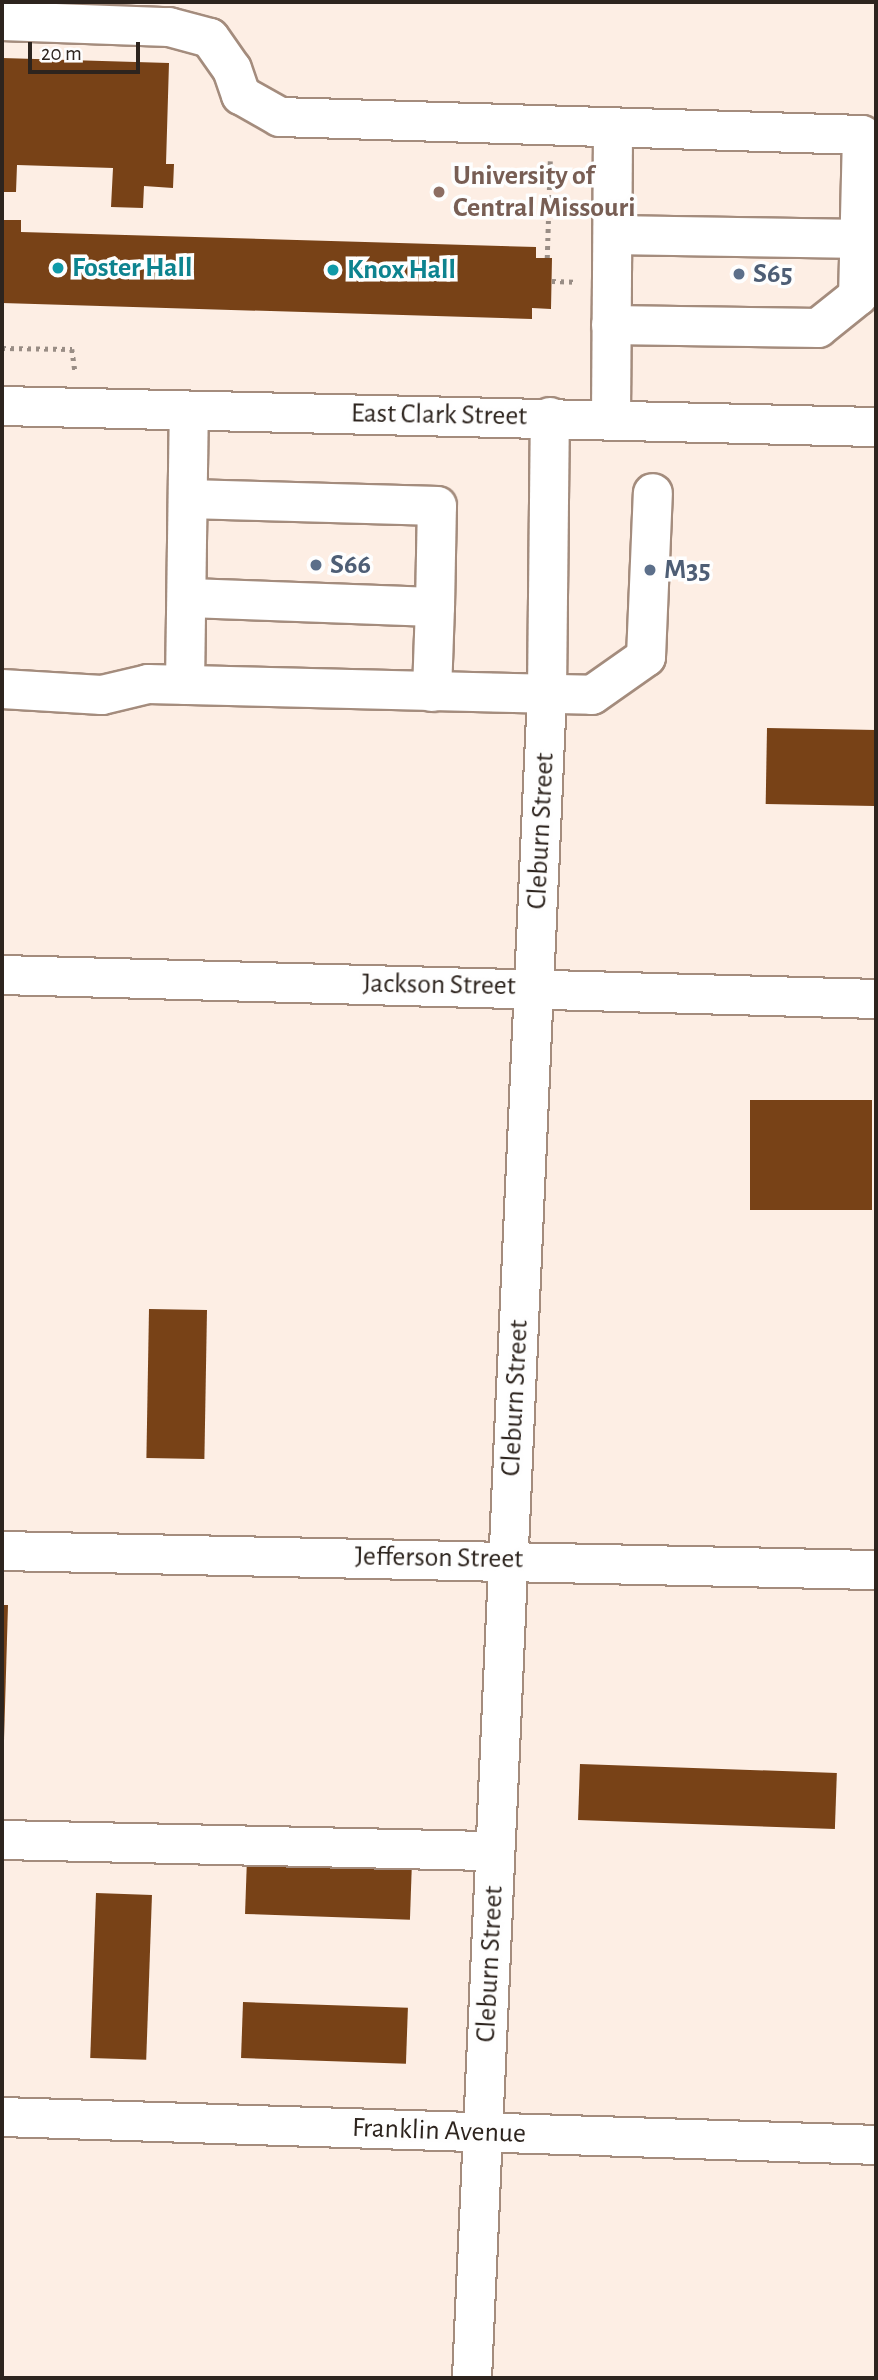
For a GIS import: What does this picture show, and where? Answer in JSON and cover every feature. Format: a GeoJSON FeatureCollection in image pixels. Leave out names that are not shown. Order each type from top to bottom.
{"type":"FeatureCollection","features":[{"type":"Feature","properties":{"kind":"street"},"geometry":{"type":"LineString","coordinates":[[2,21],[169,27],[210,38],[232,69],[241,96],[280,117],[613,132],[862,135],[858,296],[818,328],[611,325]]}},
{"type":"Feature","properties":{"kind":"street"},"geometry":{"type":"LineString","coordinates":[[611,419],[613,132]]}},
{"type":"Feature","properties":{"kind":"street"},"geometry":{"type":"LineString","coordinates":[[614,235],[860,239]]}},
{"type":"Feature","properties":{"kind":"street","name":"East Clark Street"},"geometry":{"type":"LineString","coordinates":[[2,406],[876,426]]}},
{"type":"Feature","properties":{"kind":"street"},"geometry":{"type":"LineString","coordinates":[[185,685],[189,411]]}},
{"type":"Feature","properties":{"kind":"street","name":"Cleburn Street"},"geometry":{"type":"LineString","coordinates":[[471,2378],[547,693],[550,417]]}},
{"type":"Feature","properties":{"kind":"street"},"geometry":{"type":"LineString","coordinates":[[2,689],[102,695],[148,684],[592,695],[646,657],[653,494]]}},
{"type":"Feature","properties":{"kind":"street"},"geometry":{"type":"LineString","coordinates":[[189,499],[437,506],[432,692]]}},
{"type":"Feature","properties":{"kind":"street"},"geometry":{"type":"LineString","coordinates":[[188,598],[435,607]]}},
{"type":"Feature","properties":{"kind":"street","name":"Jackson Street"},"geometry":{"type":"LineString","coordinates":[[2,975],[876,999]]}},
{"type":"Feature","properties":{"kind":"street","name":"Jefferson Street"},"geometry":{"type":"LineString","coordinates":[[2,1551],[509,1559],[876,1570]]}},
{"type":"Feature","properties":{"kind":"street"},"geometry":{"type":"LineString","coordinates":[[2,1840],[495,1851]]}},
{"type":"Feature","properties":{"kind":"street","name":"Franklin Avenue"},"geometry":{"type":"LineString","coordinates":[[2,2117],[876,2145]]}},
{"type":"Feature","properties":{"kind":"path"},"geometry":{"type":"LineString","coordinates":[[547,258],[550,129]]}},
{"type":"Feature","properties":{"kind":"path"},"geometry":{"type":"LineString","coordinates":[[2,348],[72,349],[75,371]]}},
{"type":"Feature","properties":{"kind":"building"},"geometry":{"type":"Polygon","coordinates":[[[2,58],[169,63],[166,164],[174,164],[173,188],[144,186],[143,208],[111,207],[113,168],[17,165],[16,192],[2,192],[2,58]]]}},
{"type":"Feature","properties":{"kind":"building","name":"Knox Hall"},"geometry":{"type":"Polygon","coordinates":[[[2,220],[21,220],[21,232],[536,247],[536,258],[552,258],[551,309],[532,308],[532,319],[2,303],[2,220]]]}},
{"type":"Feature","properties":{"kind":"building"},"geometry":{"type":"Polygon","coordinates":[[[767,728],[876,730],[875,806],[766,804],[767,728]]]}},
{"type":"Feature","properties":{"kind":"building"},"geometry":{"type":"Polygon","coordinates":[[[750,1100],[872,1100],[872,1210],[750,1210],[750,1100]]]}},
{"type":"Feature","properties":{"kind":"building"},"geometry":{"type":"Polygon","coordinates":[[[149,1309],[207,1310],[204,1459],[146,1458],[149,1309]]]}},
{"type":"Feature","properties":{"kind":"building"},"geometry":{"type":"Polygon","coordinates":[[[2,1605],[8,1605],[4,1740],[2,1740],[2,1605]]]}},
{"type":"Feature","properties":{"kind":"building"},"geometry":{"type":"Polygon","coordinates":[[[580,1764],[837,1773],[835,1829],[578,1820],[580,1764]]]}},
{"type":"Feature","properties":{"kind":"building"},"geometry":{"type":"Polygon","coordinates":[[[247,1858],[412,1864],[410,1920],[245,1914],[247,1858]]]}},
{"type":"Feature","properties":{"kind":"building"},"geometry":{"type":"Polygon","coordinates":[[[96,1893],[152,1895],[146,2060],[90,2058],[96,1893]]]}},
{"type":"Feature","properties":{"kind":"building"},"geometry":{"type":"Polygon","coordinates":[[[243,2002],[408,2008],[406,2064],[241,2058],[243,2002]]]}},
{"type":"Feature","properties":{"kind":"place","name":"University of Central Missouri"},"geometry":{"type":"Point","coordinates":[439,192]}},
{"type":"Feature","properties":{"kind":"place","name":"Foster Hall"},"geometry":{"type":"Point","coordinates":[58,268]}},
{"type":"Feature","properties":{"kind":"place","name":"Knox Hall"},"geometry":{"type":"Point","coordinates":[333,270]}},
{"type":"Feature","properties":{"kind":"place","name":"S65"},"geometry":{"type":"Point","coordinates":[739,274]}},
{"type":"Feature","properties":{"kind":"place","name":"S66"},"geometry":{"type":"Point","coordinates":[316,565]}},
{"type":"Feature","properties":{"kind":"place","name":"M35"},"geometry":{"type":"Point","coordinates":[650,570]}}]}
